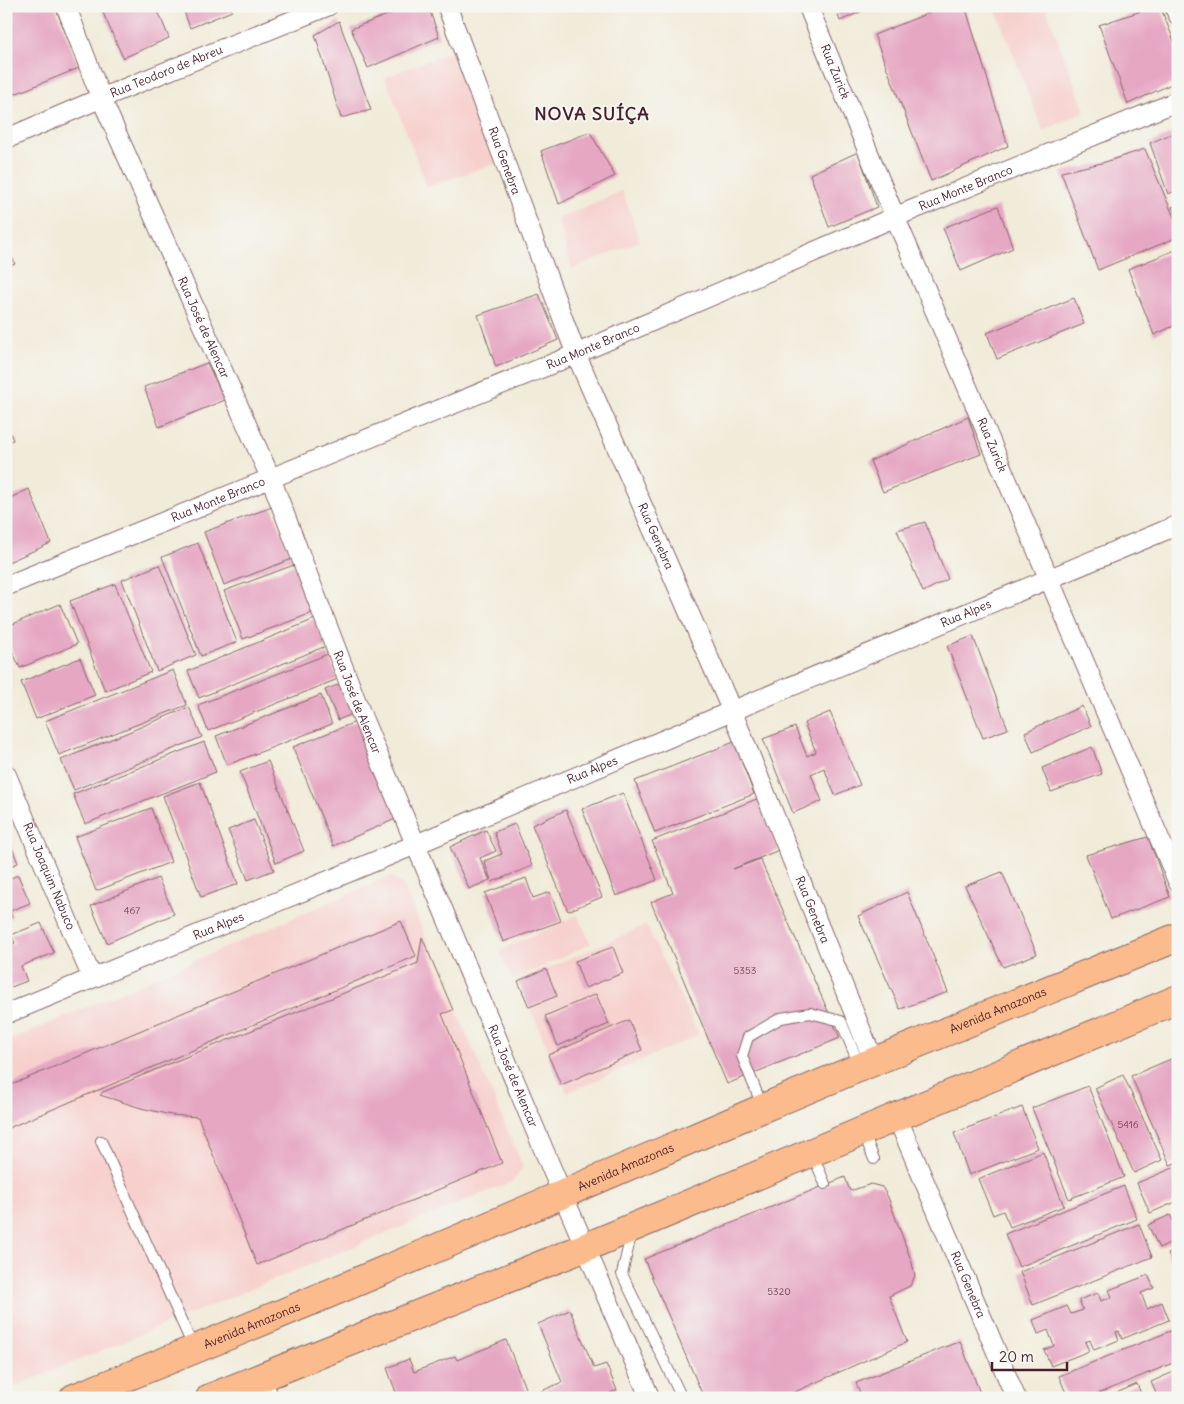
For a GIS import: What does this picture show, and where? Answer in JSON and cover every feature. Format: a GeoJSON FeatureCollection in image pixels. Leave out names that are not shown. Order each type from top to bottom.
{"type":"FeatureCollection","features":[{"type":"Feature","properties":{"kind":"main road","name":"Avenida Amazonas"},"geometry":{"type":"LineString","coordinates":[[74,1398],[194,1350],[763,1108],[1178,937]]}},
{"type":"Feature","properties":{"kind":"main road"},"geometry":{"type":"LineString","coordinates":[[210,1398],[265,1388],[632,1228],[1178,999]]}},
{"type":"Feature","properties":{"kind":"street","name":"Rua José de Alencar"},"geometry":{"type":"LineString","coordinates":[[66,6],[101,98],[271,479],[363,719],[650,1398]]}},
{"type":"Feature","properties":{"kind":"street","name":"Rua Teodoro de Abreu"},"geometry":{"type":"LineString","coordinates":[[6,139],[101,98],[328,6]]}},
{"type":"Feature","properties":{"kind":"street","name":"Rua Genebra"},"geometry":{"type":"LineString","coordinates":[[447,6],[576,354],[732,711],[867,1065]]}},
{"type":"Feature","properties":{"kind":"street","name":"Rua Zurick"},"geometry":{"type":"LineString","coordinates":[[808,6],[894,217],[1178,882]]}},
{"type":"Feature","properties":{"kind":"street"},"geometry":{"type":"LineString","coordinates":[[1174,6],[1178,15]]}},
{"type":"Feature","properties":{"kind":"street","name":"Rua Monte Branco"},"geometry":{"type":"LineString","coordinates":[[6,586],[576,354],[894,217],[1178,101]]}},
{"type":"Feature","properties":{"kind":"street","name":"Rua Alpes"},"geometry":{"type":"LineString","coordinates":[[6,1014],[1178,525]]}},
{"type":"Feature","properties":{"kind":"street","name":"Rua Joaquim Nabuco"},"geometry":{"type":"LineString","coordinates":[[6,774],[92,978]]}},
{"type":"Feature","properties":{"kind":"street","name":"Rua Genebra"},"geometry":{"type":"LineString","coordinates":[[897,1117],[1016,1398]]}},
{"type":"Feature","properties":{"kind":"lane"},"geometry":{"type":"LineString","coordinates":[[763,1108],[742,1056],[748,1038],[781,1018],[810,1013],[841,1021],[867,1065]]}},
{"type":"Feature","properties":{"kind":"lane"},"geometry":{"type":"LineString","coordinates":[[863,1131],[874,1159]]}},
{"type":"Feature","properties":{"kind":"lane"},"geometry":{"type":"LineString","coordinates":[[101,1141],[194,1350]]}},
{"type":"Feature","properties":{"kind":"lane"},"geometry":{"type":"LineString","coordinates":[[812,1152],[825,1184]]}},
{"type":"Feature","properties":{"kind":"lane"},"geometry":{"type":"LineString","coordinates":[[632,1228],[622,1274],[682,1398]]}},
{"type":"Feature","properties":{"kind":"shaded area"},"geometry":{"type":"Polygon","coordinates":[[[994,6],[1045,6],[1085,111],[1043,131],[994,6]]]}},
{"type":"Feature","properties":{"kind":"shaded area"},"geometry":{"type":"Polygon","coordinates":[[[456,50],[496,163],[427,187],[385,77],[456,50]]]}},
{"type":"Feature","properties":{"kind":"shaded area"},"geometry":{"type":"Polygon","coordinates":[[[622,191],[640,241],[572,269],[558,219],[622,191]]]}},
{"type":"Feature","properties":{"kind":"shaded area"},"geometry":{"type":"Polygon","coordinates":[[[391,876],[404,886],[523,1167],[513,1181],[6,1390],[6,1042],[391,876]]]}},
{"type":"Feature","properties":{"kind":"shaded area"},"geometry":{"type":"Polygon","coordinates":[[[577,915],[591,944],[513,980],[499,951],[577,915]]]}},
{"type":"Feature","properties":{"kind":"shaded area"},"geometry":{"type":"Polygon","coordinates":[[[646,925],[699,1035],[567,1093],[518,981],[646,925]]]}},
{"type":"Feature","properties":{"kind":"building"},"geometry":{"type":"Polygon","coordinates":[[[55,6],[79,68],[10,96],[6,86],[6,7],[55,6]]]}},
{"type":"Feature","properties":{"kind":"building"},"geometry":{"type":"Polygon","coordinates":[[[100,6],[156,6],[169,38],[123,58],[100,6]]]}},
{"type":"Feature","properties":{"kind":"building"},"geometry":{"type":"Polygon","coordinates":[[[182,6],[230,6],[232,11],[190,28],[182,6]]]}},
{"type":"Feature","properties":{"kind":"building"},"geometry":{"type":"Polygon","coordinates":[[[410,6],[428,6],[439,37],[368,68],[351,29],[410,6]]]}},
{"type":"Feature","properties":{"kind":"building"},"geometry":{"type":"Polygon","coordinates":[[[835,6],[873,6],[840,21],[835,6]]]}},
{"type":"Feature","properties":{"kind":"building"},"geometry":{"type":"Polygon","coordinates":[[[946,6],[965,6],[1008,146],[931,181],[874,35],[946,6]]]}},
{"type":"Feature","properties":{"kind":"building"},"geometry":{"type":"Polygon","coordinates":[[[1160,6],[1178,51],[1178,81],[1128,104],[1099,25],[1160,6]]]}},
{"type":"Feature","properties":{"kind":"building"},"geometry":{"type":"Polygon","coordinates":[[[339,21],[371,110],[341,118],[315,35],[339,21]]]}},
{"type":"Feature","properties":{"kind":"building"},"geometry":{"type":"Polygon","coordinates":[[[1178,131],[1178,190],[1168,194],[1150,143],[1178,131]]]}},
{"type":"Feature","properties":{"kind":"building"},"geometry":{"type":"Polygon","coordinates":[[[590,132],[615,176],[559,204],[541,151],[590,132]]]}},
{"type":"Feature","properties":{"kind":"building"},"geometry":{"type":"Polygon","coordinates":[[[1145,149],[1178,227],[1178,237],[1098,270],[1061,172],[1102,163],[1145,149]]]}},
{"type":"Feature","properties":{"kind":"building"},"geometry":{"type":"Polygon","coordinates":[[[858,152],[877,207],[829,227],[810,174],[858,152]]]}},
{"type":"Feature","properties":{"kind":"building"},"geometry":{"type":"Polygon","coordinates":[[[1178,205],[1178,221],[1172,207],[1178,205]]]}},
{"type":"Feature","properties":{"kind":"building"},"geometry":{"type":"Polygon","coordinates":[[[998,206],[1013,248],[961,271],[943,228],[998,206]]]}},
{"type":"Feature","properties":{"kind":"building"},"geometry":{"type":"Polygon","coordinates":[[[6,243],[15,264],[6,267],[6,243]]]}},
{"type":"Feature","properties":{"kind":"building"},"geometry":{"type":"Polygon","coordinates":[[[1178,249],[1178,324],[1154,335],[1128,269],[1178,249]]]}},
{"type":"Feature","properties":{"kind":"building"},"geometry":{"type":"Polygon","coordinates":[[[539,294],[558,340],[496,367],[478,315],[539,294]]]}},
{"type":"Feature","properties":{"kind":"building"},"geometry":{"type":"Polygon","coordinates":[[[1074,298],[1084,324],[997,359],[987,333],[1074,298]]]}},
{"type":"Feature","properties":{"kind":"building"},"geometry":{"type":"Polygon","coordinates":[[[207,363],[225,400],[159,427],[144,387],[207,363]]]}},
{"type":"Feature","properties":{"kind":"building"},"geometry":{"type":"Polygon","coordinates":[[[968,417],[981,454],[883,492],[870,461],[968,417]]]}},
{"type":"Feature","properties":{"kind":"building"},"geometry":{"type":"Polygon","coordinates":[[[6,421],[13,440],[6,443],[6,421]]]}},
{"type":"Feature","properties":{"kind":"building"},"geometry":{"type":"Polygon","coordinates":[[[29,489],[51,543],[6,563],[6,500],[29,489]]]}},
{"type":"Feature","properties":{"kind":"building"},"geometry":{"type":"Polygon","coordinates":[[[272,507],[292,559],[224,585],[204,532],[272,507]]]}},
{"type":"Feature","properties":{"kind":"building"},"geometry":{"type":"Polygon","coordinates":[[[925,522],[948,579],[923,592],[897,530],[925,522]]]}},
{"type":"Feature","properties":{"kind":"building"},"geometry":{"type":"Polygon","coordinates":[[[198,543],[237,642],[201,656],[162,557],[198,543]]]}},
{"type":"Feature","properties":{"kind":"building"},"geometry":{"type":"Polygon","coordinates":[[[159,565],[196,655],[157,671],[122,580],[159,565]]]}},
{"type":"Feature","properties":{"kind":"building"},"geometry":{"type":"Polygon","coordinates":[[[294,565],[312,613],[243,639],[224,591],[294,565]]]}},
{"type":"Feature","properties":{"kind":"building"},"geometry":{"type":"Polygon","coordinates":[[[115,584],[151,672],[105,691],[70,601],[115,584]]]}},
{"type":"Feature","properties":{"kind":"building"},"geometry":{"type":"Polygon","coordinates":[[[60,604],[77,644],[20,668],[6,637],[6,627],[60,604]]]}},
{"type":"Feature","properties":{"kind":"building"},"geometry":{"type":"Polygon","coordinates":[[[315,619],[326,646],[199,698],[188,671],[315,619]]]}},
{"type":"Feature","properties":{"kind":"building"},"geometry":{"type":"Polygon","coordinates":[[[973,636],[1008,729],[983,738],[947,646],[973,636]]]}},
{"type":"Feature","properties":{"kind":"building"},"geometry":{"type":"Polygon","coordinates":[[[328,654],[338,679],[208,731],[198,705],[328,654]]]}},
{"type":"Feature","properties":{"kind":"building"},"geometry":{"type":"Polygon","coordinates":[[[80,658],[95,695],[36,719],[21,682],[80,658]]]}},
{"type":"Feature","properties":{"kind":"building"},"geometry":{"type":"Polygon","coordinates":[[[173,670],[187,705],[59,755],[45,721],[173,670]]]}},
{"type":"Feature","properties":{"kind":"building"},"geometry":{"type":"Polygon","coordinates":[[[345,682],[357,712],[338,720],[325,690],[345,682]]]}},
{"type":"Feature","properties":{"kind":"building"},"geometry":{"type":"Polygon","coordinates":[[[321,695],[332,724],[227,765],[216,736],[321,695]]]}},
{"type":"Feature","properties":{"kind":"building"},"geometry":{"type":"Polygon","coordinates":[[[1082,706],[1091,726],[1033,752],[1025,732],[1082,706]]]}},
{"type":"Feature","properties":{"kind":"building"},"geometry":{"type":"Polygon","coordinates":[[[189,707],[202,737],[74,790],[61,760],[189,707]]]}},
{"type":"Feature","properties":{"kind":"building"},"geometry":{"type":"Polygon","coordinates":[[[830,712],[860,785],[835,795],[824,768],[811,774],[822,801],[793,813],[763,739],[795,727],[807,756],[816,752],[804,723],[830,712]]]}},
{"type":"Feature","properties":{"kind":"building"},"geometry":{"type":"Polygon","coordinates":[[[363,719],[398,818],[333,846],[293,747],[363,719]]]}},
{"type":"Feature","properties":{"kind":"building"},"geometry":{"type":"Polygon","coordinates":[[[204,742],[216,772],[85,824],[73,794],[204,742]]]}},
{"type":"Feature","properties":{"kind":"building"},"geometry":{"type":"Polygon","coordinates":[[[734,742],[754,794],[655,833],[635,781],[734,742]]]}},
{"type":"Feature","properties":{"kind":"building"},"geometry":{"type":"Polygon","coordinates":[[[1092,747],[1102,774],[1051,792],[1042,768],[1092,747]]]}},
{"type":"Feature","properties":{"kind":"building"},"geometry":{"type":"Polygon","coordinates":[[[268,761],[304,851],[276,863],[240,772],[268,761]]]}},
{"type":"Feature","properties":{"kind":"building"},"geometry":{"type":"Polygon","coordinates":[[[200,782],[238,884],[201,897],[163,796],[200,782]]]}},
{"type":"Feature","properties":{"kind":"building"},"geometry":{"type":"Polygon","coordinates":[[[623,793],[657,880],[616,896],[582,809],[623,793]]]}},
{"type":"Feature","properties":{"kind":"building"},"geometry":{"type":"Polygon","coordinates":[[[759,798],[779,850],[733,869],[760,859],[840,1038],[727,1084],[651,902],[673,893],[652,841],[759,798]]]}},
{"type":"Feature","properties":{"kind":"building"},"geometry":{"type":"Polygon","coordinates":[[[151,808],[171,862],[96,891],[75,837],[151,808]]]}},
{"type":"Feature","properties":{"kind":"building"},"geometry":{"type":"Polygon","coordinates":[[[566,810],[602,897],[568,911],[532,825],[566,810]]]}},
{"type":"Feature","properties":{"kind":"building"},"geometry":{"type":"Polygon","coordinates":[[[254,820],[274,870],[248,880],[228,830],[254,820]]]}},
{"type":"Feature","properties":{"kind":"building"},"geometry":{"type":"Polygon","coordinates":[[[515,824],[532,866],[492,882],[484,861],[502,854],[494,832],[515,824]]]}},
{"type":"Feature","properties":{"kind":"building"},"geometry":{"type":"Polygon","coordinates":[[[486,830],[496,851],[480,858],[490,880],[469,889],[450,847],[486,830]]]}},
{"type":"Feature","properties":{"kind":"building"},"geometry":{"type":"Polygon","coordinates":[[[6,833],[18,863],[6,868],[6,833]]]}},
{"type":"Feature","properties":{"kind":"building"},"geometry":{"type":"Polygon","coordinates":[[[1148,837],[1170,897],[1111,919],[1086,855],[1148,837]]]}},
{"type":"Feature","properties":{"kind":"building"},"geometry":{"type":"Polygon","coordinates":[[[1002,872],[1037,954],[1003,967],[965,886],[1002,872]]]}},
{"type":"Feature","properties":{"kind":"building"},"geometry":{"type":"Polygon","coordinates":[[[18,875],[30,903],[10,911],[12,917],[6,919],[6,880],[18,875]]]}},
{"type":"Feature","properties":{"kind":"building"},"geometry":{"type":"Polygon","coordinates":[[[158,878],[174,914],[107,943],[91,906],[158,878]]]}},
{"type":"Feature","properties":{"kind":"building"},"geometry":{"type":"Polygon","coordinates":[[[526,878],[533,898],[550,892],[561,921],[503,942],[485,893],[526,878]]]}},
{"type":"Feature","properties":{"kind":"building"},"geometry":{"type":"Polygon","coordinates":[[[907,892],[948,992],[900,1009],[858,916],[907,892]]]}},
{"type":"Feature","properties":{"kind":"building"},"geometry":{"type":"Polygon","coordinates":[[[401,921],[416,956],[6,1129],[6,1087],[401,921]]]}},
{"type":"Feature","properties":{"kind":"building"},"geometry":{"type":"Polygon","coordinates":[[[41,923],[54,953],[21,966],[27,981],[6,989],[6,946],[15,943],[11,935],[41,923]]]}},
{"type":"Feature","properties":{"kind":"building"},"geometry":{"type":"Polygon","coordinates":[[[422,937],[453,1010],[442,1014],[502,1163],[257,1265],[198,1117],[171,1115],[100,1095],[103,1092],[176,1061],[418,963],[422,937]]]}},
{"type":"Feature","properties":{"kind":"building"},"geometry":{"type":"Polygon","coordinates":[[[613,947],[623,973],[585,988],[575,961],[613,947]]]}},
{"type":"Feature","properties":{"kind":"building"},"geometry":{"type":"Polygon","coordinates":[[[546,969],[557,996],[529,1007],[518,981],[546,969]]]}},
{"type":"Feature","properties":{"kind":"building"},"geometry":{"type":"Polygon","coordinates":[[[596,994],[609,1024],[558,1046],[545,1016],[596,994]]]}},
{"type":"Feature","properties":{"kind":"building"},"geometry":{"type":"Polygon","coordinates":[[[629,1020],[642,1050],[561,1085],[548,1055],[629,1020]]]}},
{"type":"Feature","properties":{"kind":"building"},"geometry":{"type":"Polygon","coordinates":[[[1178,1056],[1178,1162],[1170,1165],[1131,1076],[1178,1056]]]}},
{"type":"Feature","properties":{"kind":"building"},"geometry":{"type":"Polygon","coordinates":[[[1123,1075],[1162,1160],[1134,1173],[1095,1088],[1123,1075]]]}},
{"type":"Feature","properties":{"kind":"building"},"geometry":{"type":"Polygon","coordinates":[[[1088,1086],[1124,1177],[1069,1199],[1032,1108],[1088,1086]]]}},
{"type":"Feature","properties":{"kind":"building"},"geometry":{"type":"Polygon","coordinates":[[[1022,1107],[1038,1148],[969,1175],[954,1133],[1022,1107]]]}},
{"type":"Feature","properties":{"kind":"building"},"geometry":{"type":"Polygon","coordinates":[[[1043,1152],[1064,1206],[1010,1227],[1003,1211],[993,1215],[978,1179],[1043,1152]]]}},
{"type":"Feature","properties":{"kind":"building"},"geometry":{"type":"Polygon","coordinates":[[[1178,1166],[1178,1201],[1150,1213],[1137,1183],[1178,1166]]]}},
{"type":"Feature","properties":{"kind":"building"},"geometry":{"type":"Polygon","coordinates":[[[845,1177],[850,1191],[871,1184],[882,1187],[888,1197],[915,1276],[910,1286],[889,1296],[907,1342],[781,1398],[704,1398],[644,1259],[845,1177]]]}},
{"type":"Feature","properties":{"kind":"building"},"geometry":{"type":"Polygon","coordinates":[[[1124,1186],[1137,1219],[1019,1267],[1005,1234],[1124,1186]]]}},
{"type":"Feature","properties":{"kind":"building"},"geometry":{"type":"Polygon","coordinates":[[[1170,1215],[1178,1230],[1178,1239],[1159,1248],[1148,1225],[1170,1215]]]}},
{"type":"Feature","properties":{"kind":"building"},"geometry":{"type":"Polygon","coordinates":[[[1139,1224],[1152,1257],[1033,1305],[1020,1272],[1139,1224]]]}},
{"type":"Feature","properties":{"kind":"building"},"geometry":{"type":"Polygon","coordinates":[[[1178,1250],[1178,1278],[1168,1254],[1178,1250]]]}},
{"type":"Feature","properties":{"kind":"building"},"geometry":{"type":"Polygon","coordinates":[[[1148,1275],[1154,1288],[1141,1293],[1147,1309],[1162,1302],[1169,1320],[1122,1339],[1119,1331],[1116,1332],[1119,1340],[1094,1350],[1090,1340],[1085,1342],[1089,1351],[1051,1366],[1044,1350],[1054,1346],[1048,1330],[1038,1334],[1033,1320],[1067,1306],[1071,1314],[1083,1310],[1079,1300],[1098,1293],[1101,1301],[1112,1297],[1109,1290],[1148,1275]]]}},
{"type":"Feature","properties":{"kind":"building"},"geometry":{"type":"Polygon","coordinates":[[[570,1310],[594,1368],[606,1364],[617,1390],[600,1398],[537,1398],[535,1394],[562,1382],[538,1324],[570,1310]]]}},
{"type":"Feature","properties":{"kind":"building"},"geometry":{"type":"Polygon","coordinates":[[[1178,1328],[1178,1361],[1087,1398],[1068,1398],[1059,1376],[1178,1328]]]}},
{"type":"Feature","properties":{"kind":"building"},"geometry":{"type":"Polygon","coordinates":[[[506,1340],[529,1398],[398,1398],[387,1368],[409,1359],[414,1372],[455,1356],[457,1360],[506,1340]]]}},
{"type":"Feature","properties":{"kind":"building"},"geometry":{"type":"Polygon","coordinates":[[[960,1341],[980,1393],[969,1398],[862,1398],[856,1383],[960,1341]]]}},
{"type":"Feature","properties":{"kind":"building"},"geometry":{"type":"Polygon","coordinates":[[[1178,1370],[1178,1398],[1158,1398],[1151,1382],[1178,1370]]]}},
{"type":"Feature","properties":{"kind":"building"},"geometry":{"type":"Polygon","coordinates":[[[1137,1384],[1143,1398],[1105,1398],[1137,1384]]]}},
{"type":"Feature","properties":{"kind":"district","name":"NOVA SUÍÇA"},"geometry":{"type":"Point","coordinates":[592,114]}}]}
